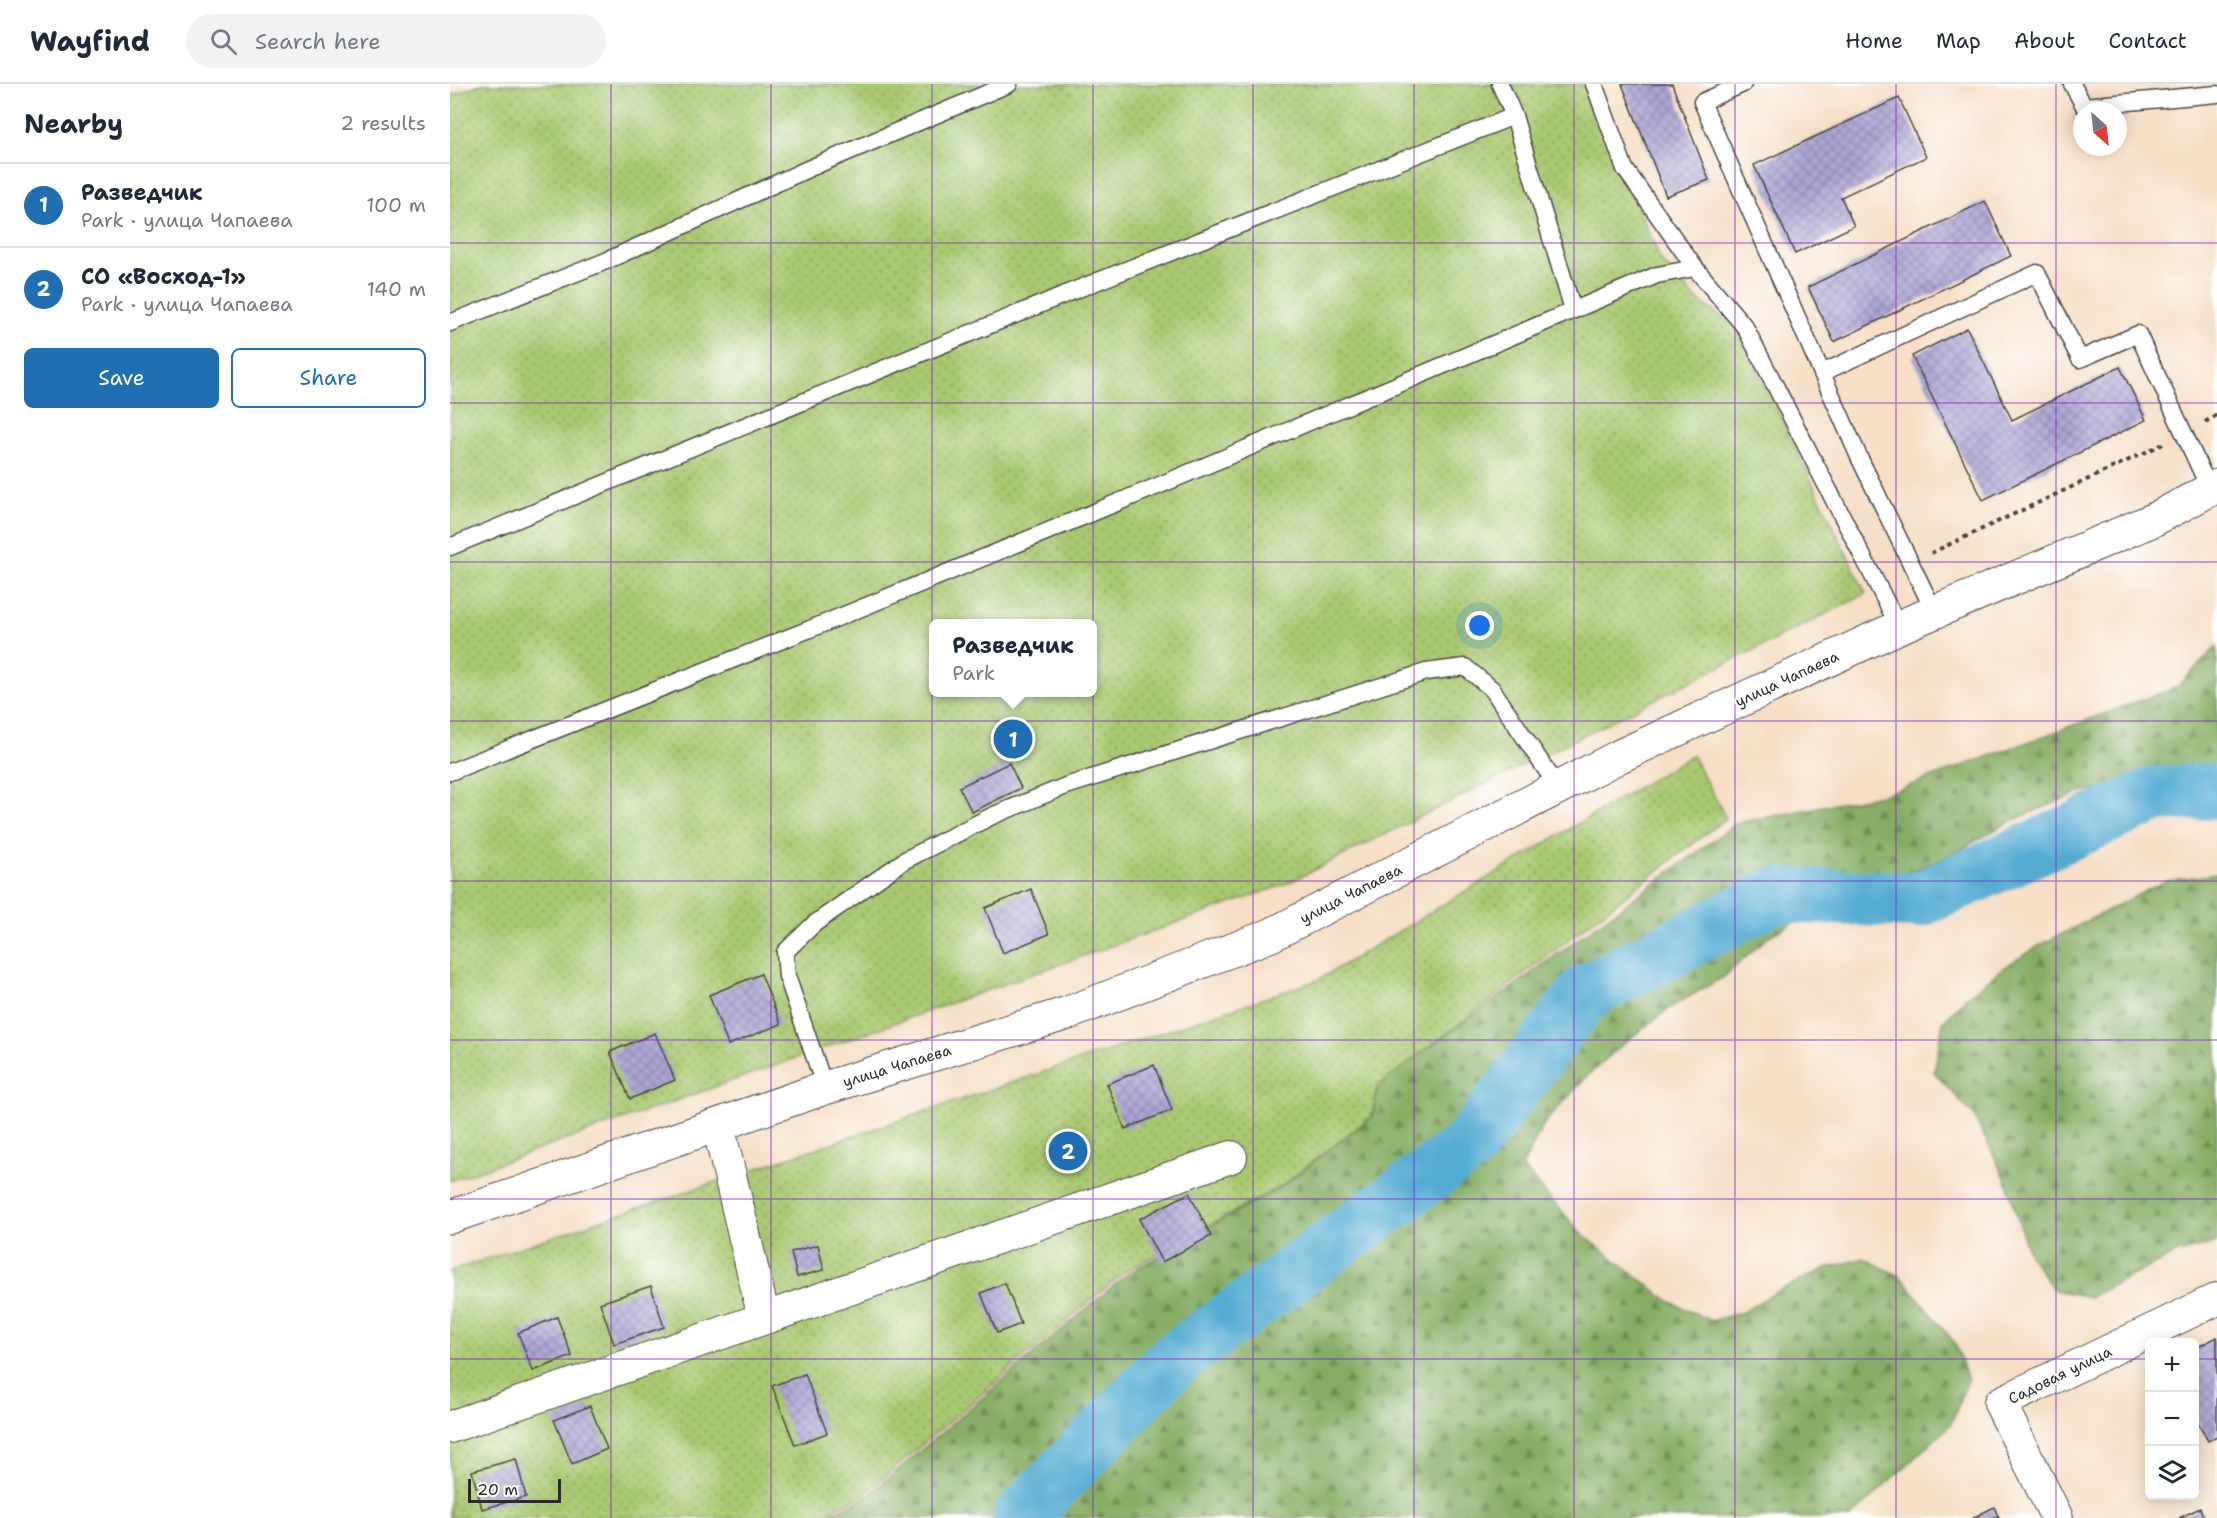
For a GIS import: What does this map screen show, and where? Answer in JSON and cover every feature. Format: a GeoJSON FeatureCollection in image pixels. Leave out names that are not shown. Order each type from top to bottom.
{"type":"FeatureCollection","features":[{"type":"Feature","properties":{"kind":"street","name":"улица Чапаева"},"geometry":{"type":"LineString","coordinates":[[450,1217],[825,1088],[1068,1012],[1271,935],[1620,756],[1934,611],[2153,520],[2213,488]]}},
{"type":"Feature","properties":{"kind":"street"},"geometry":{"type":"LineString","coordinates":[[718,1125],[764,1318]]}},
{"type":"Feature","properties":{"kind":"street"},"geometry":{"type":"LineString","coordinates":[[450,1427],[1231,1157]]}},
{"type":"Feature","properties":{"kind":"street","name":"Садовая улица"},"geometry":{"type":"LineString","coordinates":[[2057,1518],[2000,1403],[2217,1299]]}},
{"type":"Feature","properties":{"kind":"lane"},"geometry":{"type":"LineString","coordinates":[[450,323],[606,261],[810,168],[1009,84]]}},
{"type":"Feature","properties":{"kind":"lane"},"geometry":{"type":"LineString","coordinates":[[1500,84],[1514,116],[1573,310]]}},
{"type":"Feature","properties":{"kind":"lane"},"geometry":{"type":"LineString","coordinates":[[1594,84],[1625,169],[1695,268],[1745,327],[1899,627]]}},
{"type":"Feature","properties":{"kind":"lane"},"geometry":{"type":"LineString","coordinates":[[1743,84],[1702,102],[1859,457],[1934,611]]}},
{"type":"Feature","properties":{"kind":"lane"},"geometry":{"type":"LineString","coordinates":[[2072,84],[2084,106],[2217,94]]}},
{"type":"Feature","properties":{"kind":"lane"},"geometry":{"type":"LineString","coordinates":[[450,547],[1073,291],[1514,116]]}},
{"type":"Feature","properties":{"kind":"lane"},"geometry":{"type":"LineString","coordinates":[[450,772],[820,625],[1657,275],[1695,268]]}},
{"type":"Feature","properties":{"kind":"lane"},"geometry":{"type":"LineString","coordinates":[[1822,373],[2037,273],[2080,359],[2138,334],[2184,434],[2213,488]]}},
{"type":"Feature","properties":{"kind":"lane"},"geometry":{"type":"LineString","coordinates":[[825,1088],[787,976],[785,952],[814,924],[906,860],[992,816],[1066,786],[1426,672],[1465,667],[1492,689],[1559,789]]}},
{"type":"Feature","properties":{"kind":"path"},"geometry":{"type":"LineString","coordinates":[[1910,562],[2184,434],[2217,416]]}},
{"type":"Feature","properties":{"kind":"green space"},"geometry":{"type":"Polygon","coordinates":[[[480,84],[1586,84],[1661,261],[1695,298],[1737,327],[1866,594],[1286,884],[450,1181],[450,96],[480,84]]]}},
{"type":"Feature","properties":{"kind":"green space"},"geometry":{"type":"Polygon","coordinates":[[[2217,646],[2217,769],[2079,793],[2009,822],[1951,855],[1830,902],[1769,936],[1724,977],[1674,1005],[1628,1040],[1587,1076],[1543,1125],[1522,1167],[1583,1235],[1669,1301],[1711,1321],[1743,1312],[1776,1292],[1822,1270],[1864,1258],[1900,1276],[1955,1343],[1968,1380],[1951,1424],[1850,1518],[821,1518],[864,1499],[1127,1274],[1282,1186],[1373,1116],[1378,1085],[1737,823],[1886,794],[2177,687],[2217,646]]]}},
{"type":"Feature","properties":{"kind":"green space"},"geometry":{"type":"Polygon","coordinates":[[[1692,755],[1726,818],[1377,1087],[1372,1116],[1281,1186],[1124,1272],[862,1496],[814,1518],[450,1518],[450,1271],[1318,980],[1692,755]]]}},
{"type":"Feature","properties":{"kind":"green space"},"geometry":{"type":"Polygon","coordinates":[[[2217,874],[2217,1242],[2175,1254],[2090,1297],[2054,1290],[2029,1255],[2006,1180],[1974,1116],[1934,1072],[1943,1021],[1968,996],[2003,968],[2042,944],[2165,881],[2217,874]]]}},
{"type":"Feature","properties":{"kind":"building"},"geometry":{"type":"Polygon","coordinates":[[[1622,84],[1672,84],[1709,180],[1666,196],[1622,84]]]}},
{"type":"Feature","properties":{"kind":"building"},"geometry":{"type":"Polygon","coordinates":[[[1899,98],[1926,157],[1841,197],[1854,226],[1795,254],[1754,165],[1899,98]]]}},
{"type":"Feature","properties":{"kind":"building"},"geometry":{"type":"Polygon","coordinates":[[[1985,201],[2011,256],[1834,342],[1808,287],[1985,201]]]}},
{"type":"Feature","properties":{"kind":"building"},"geometry":{"type":"Polygon","coordinates":[[[1967,328],[2012,420],[2120,367],[2146,420],[1983,500],[1912,356],[1967,328]]]}},
{"type":"Feature","properties":{"kind":"building"},"geometry":{"type":"Polygon","coordinates":[[[1009,763],[1021,788],[972,812],[959,787],[1009,763]]]}},
{"type":"Feature","properties":{"kind":"building"},"geometry":{"type":"Polygon","coordinates":[[[1031,889],[1049,934],[1003,953],[985,908],[1031,889]]]}},
{"type":"Feature","properties":{"kind":"building"},"geometry":{"type":"Polygon","coordinates":[[[761,974],[781,1024],[728,1045],[709,995],[761,974]]]}},
{"type":"Feature","properties":{"kind":"building"},"geometry":{"type":"Polygon","coordinates":[[[655,1033],[675,1080],[630,1099],[610,1052],[655,1033]]]}},
{"type":"Feature","properties":{"kind":"building"},"geometry":{"type":"Polygon","coordinates":[[[1154,1065],[1172,1110],[1125,1129],[1107,1084],[1154,1065]]]}},
{"type":"Feature","properties":{"kind":"building"},"geometry":{"type":"Polygon","coordinates":[[[1189,1193],[1211,1236],[1162,1262],[1139,1219],[1189,1193]]]}},
{"type":"Feature","properties":{"kind":"building"},"geometry":{"type":"Polygon","coordinates":[[[818,1245],[824,1270],[797,1277],[791,1252],[818,1245]]]}},
{"type":"Feature","properties":{"kind":"building"},"geometry":{"type":"Polygon","coordinates":[[[1005,1283],[1021,1324],[997,1333],[981,1293],[1005,1283]]]}},
{"type":"Feature","properties":{"kind":"building"},"geometry":{"type":"Polygon","coordinates":[[[651,1286],[664,1327],[614,1344],[600,1303],[651,1286]]]}},
{"type":"Feature","properties":{"kind":"building"},"geometry":{"type":"Polygon","coordinates":[[[557,1317],[572,1356],[533,1371],[518,1333],[557,1317]]]}},
{"type":"Feature","properties":{"kind":"building"},"geometry":{"type":"Polygon","coordinates":[[[2217,1337],[2217,1436],[2208,1441],[2199,1424],[2199,1346],[2217,1337]]]}},
{"type":"Feature","properties":{"kind":"building"},"geometry":{"type":"Polygon","coordinates":[[[805,1374],[827,1433],[795,1445],[772,1386],[805,1374]]]}},
{"type":"Feature","properties":{"kind":"building"},"geometry":{"type":"Polygon","coordinates":[[[590,1406],[607,1449],[572,1464],[554,1420],[590,1406]]]}},
{"type":"Feature","properties":{"kind":"building"},"geometry":{"type":"Polygon","coordinates":[[[516,1459],[526,1497],[482,1509],[472,1471],[516,1459]]]}},
{"type":"Feature","properties":{"kind":"building"},"geometry":{"type":"Polygon","coordinates":[[[1994,1507],[1999,1518],[1973,1518],[1994,1507]]]}},
{"type":"Feature","properties":{"kind":"building"},"geometry":{"type":"Polygon","coordinates":[[[2200,1508],[2204,1518],[2179,1518],[2200,1508]]]}},
{"type":"Feature","properties":{"kind":"waterway"},"geometry":{"type":"LineString","coordinates":[[1020,1518],[1173,1361],[1469,1146],[1585,993],[1776,895],[1918,900],[2156,794],[2217,791]]}},
{"type":"Feature","properties":{"kind":"place","name":"Разведчик"},"geometry":{"type":"Point","coordinates":[1013,739]}},
{"type":"Feature","properties":{"kind":"place","name":"СО «Восход-1»"},"geometry":{"type":"Point","coordinates":[1068,1151]}}]}
